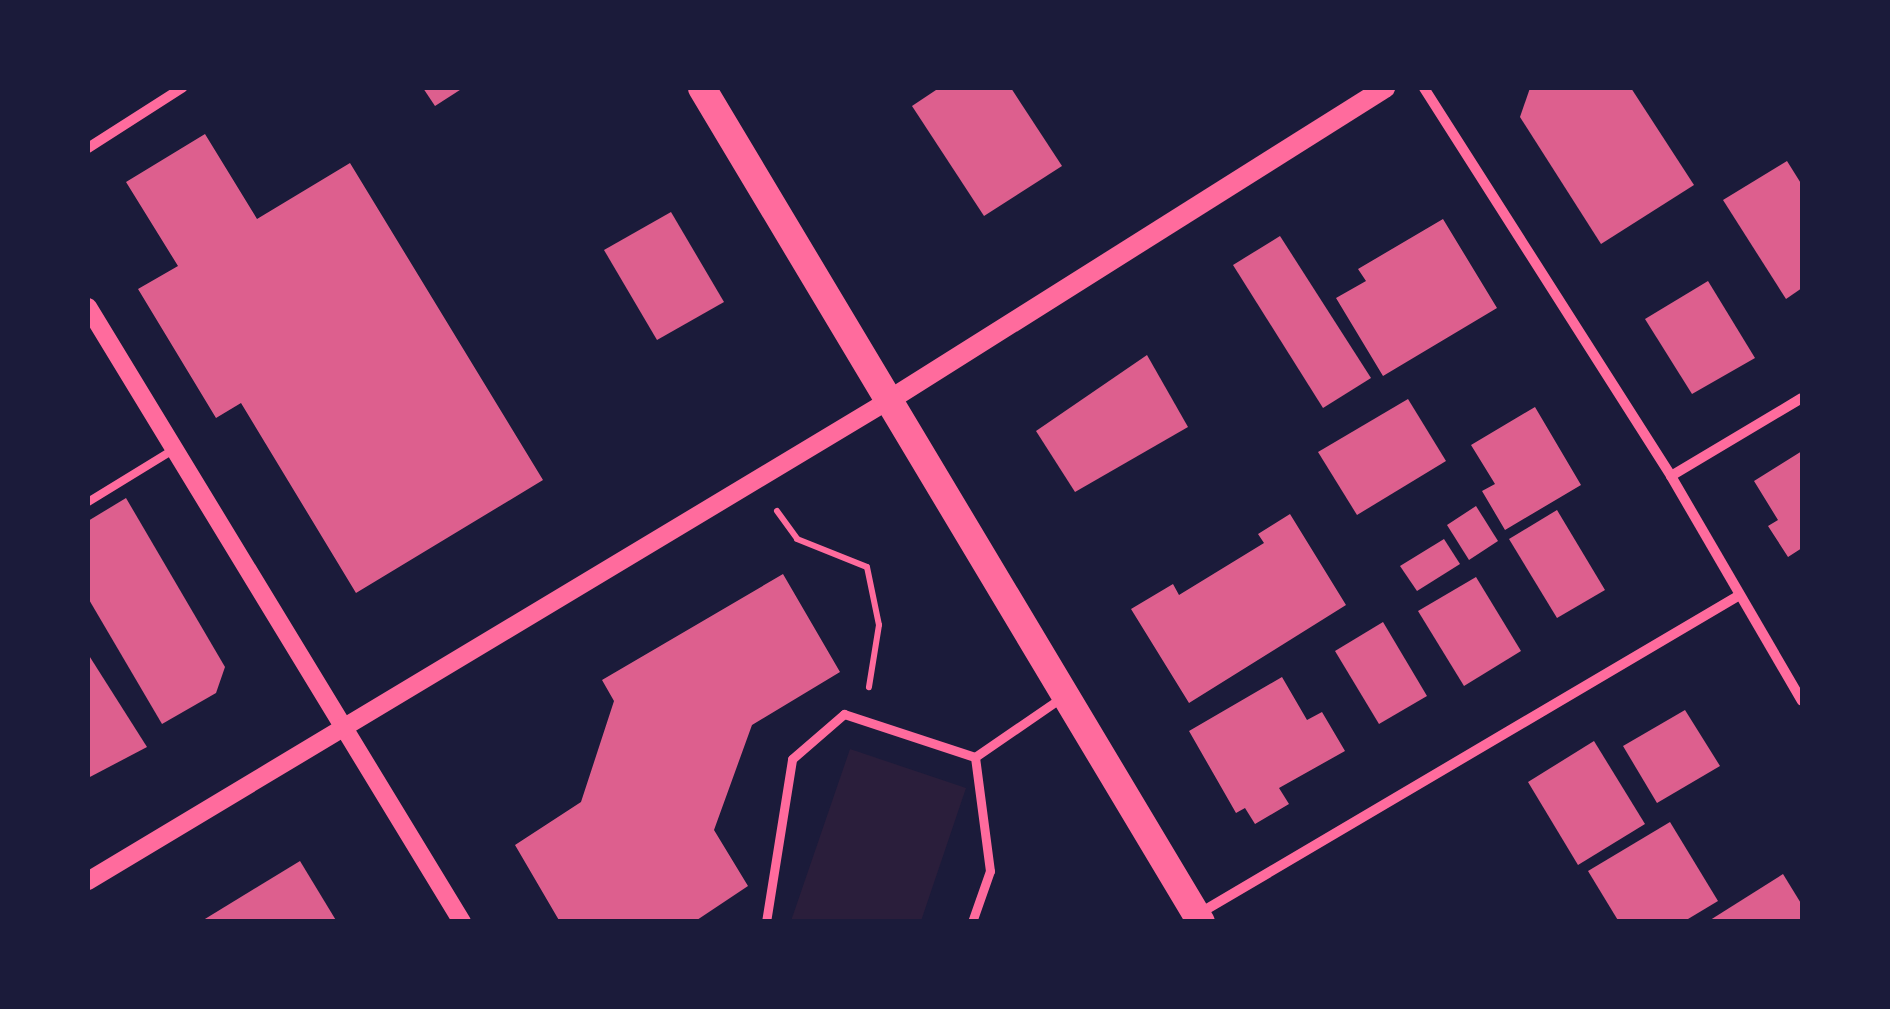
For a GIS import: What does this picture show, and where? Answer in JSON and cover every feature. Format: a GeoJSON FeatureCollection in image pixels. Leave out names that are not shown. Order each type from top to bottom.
{"type":"FeatureCollection","features":[{"type":"Feature","properties":{"kind":"highway"},"geometry":{"type":"LineString","coordinates":[[702,88],[1199,918]]}},
{"type":"Feature","properties":{"kind":"main road"},"geometry":{"type":"LineString","coordinates":[[891,399],[1385,88]]}},
{"type":"Feature","properties":{"kind":"street"},"geometry":{"type":"LineString","coordinates":[[88,148],[182,88]]}},
{"type":"Feature","properties":{"kind":"street"},"geometry":{"type":"LineString","coordinates":[[1424,88],[1671,476],[1802,701]]}},
{"type":"Feature","properties":{"kind":"street"},"geometry":{"type":"LineString","coordinates":[[88,307],[462,922]]}},
{"type":"Feature","properties":{"kind":"street"},"geometry":{"type":"LineString","coordinates":[[1671,476],[1802,398]]}},
{"type":"Feature","properties":{"kind":"street"},"geometry":{"type":"LineString","coordinates":[[88,881],[891,399]]}},
{"type":"Feature","properties":{"kind":"street"},"geometry":{"type":"LineString","coordinates":[[1199,918],[1738,596]]}},
{"type":"Feature","properties":{"kind":"street"},"geometry":{"type":"LineString","coordinates":[[976,756],[1067,694]]}},
{"type":"Feature","properties":{"kind":"street"},"geometry":{"type":"LineString","coordinates":[[766,922],[792,759],[844,714],[976,756]]}},
{"type":"Feature","properties":{"kind":"street"},"geometry":{"type":"LineString","coordinates":[[972,922],[990,871],[976,756]]}},
{"type":"Feature","properties":{"kind":"lane"},"geometry":{"type":"LineString","coordinates":[[88,502],[174,450]]}},
{"type":"Feature","properties":{"kind":"path"},"geometry":{"type":"LineString","coordinates":[[756,482],[797,539],[866,567],[879,625],[875,680],[844,714]]}},
{"type":"Feature","properties":{"kind":"shaded area"},"geometry":{"type":"Polygon","coordinates":[[[850,749],[966,788],[921,921],[791,921],[850,749]]]}},
{"type":"Feature","properties":{"kind":"building"},"geometry":{"type":"Polygon","coordinates":[[[423,88],[463,88],[435,106],[423,88]]]}},
{"type":"Feature","properties":{"kind":"building"},"geometry":{"type":"Polygon","coordinates":[[[939,88],[1011,88],[1062,166],[984,216],[912,106],[939,88]]]}},
{"type":"Feature","properties":{"kind":"building"},"geometry":{"type":"Polygon","coordinates":[[[1530,88],[1631,88],[1694,185],[1601,244],[1520,117],[1530,88]]]}},
{"type":"Feature","properties":{"kind":"building"},"geometry":{"type":"Polygon","coordinates":[[[205,134],[257,219],[350,163],[543,480],[356,593],[241,403],[216,418],[138,289],[178,266],[126,182],[205,134]]]}},
{"type":"Feature","properties":{"kind":"building"},"geometry":{"type":"Polygon","coordinates":[[[1787,161],[1802,185],[1802,288],[1786,299],[1723,200],[1787,161]]]}},
{"type":"Feature","properties":{"kind":"building"},"geometry":{"type":"Polygon","coordinates":[[[671,212],[724,302],[657,340],[604,250],[671,212]]]}},
{"type":"Feature","properties":{"kind":"building"},"geometry":{"type":"Polygon","coordinates":[[[1443,219],[1497,308],[1383,376],[1336,298],[1366,281],[1358,269],[1443,219]]]}},
{"type":"Feature","properties":{"kind":"building"},"geometry":{"type":"Polygon","coordinates":[[[1280,236],[1371,378],[1323,408],[1233,265],[1280,236]]]}},
{"type":"Feature","properties":{"kind":"building"},"geometry":{"type":"Polygon","coordinates":[[[1708,281],[1755,358],[1692,394],[1645,319],[1708,281]]]}},
{"type":"Feature","properties":{"kind":"building"},"geometry":{"type":"Polygon","coordinates":[[[1147,355],[1188,427],[1075,492],[1036,431],[1147,355]]]}},
{"type":"Feature","properties":{"kind":"building"},"geometry":{"type":"Polygon","coordinates":[[[1408,399],[1446,461],[1357,515],[1318,452],[1408,399]]]}},
{"type":"Feature","properties":{"kind":"building"},"geometry":{"type":"Polygon","coordinates":[[[1535,407],[1581,485],[1505,530],[1482,491],[1495,484],[1471,445],[1535,407]]]}},
{"type":"Feature","properties":{"kind":"building"},"geometry":{"type":"Polygon","coordinates":[[[1802,451],[1802,548],[1788,557],[1768,526],[1778,520],[1754,481],[1802,451]]]}},
{"type":"Feature","properties":{"kind":"building"},"geometry":{"type":"Polygon","coordinates":[[[126,498],[225,667],[216,693],[162,724],[88,598],[88,521],[126,498]]]}},
{"type":"Feature","properties":{"kind":"building"},"geometry":{"type":"Polygon","coordinates":[[[1476,506],[1498,541],[1469,560],[1447,525],[1476,506]]]}},
{"type":"Feature","properties":{"kind":"building"},"geometry":{"type":"Polygon","coordinates":[[[1557,510],[1605,590],[1557,618],[1509,539],[1557,510]]]}},
{"type":"Feature","properties":{"kind":"building"},"geometry":{"type":"Polygon","coordinates":[[[1290,514],[1346,605],[1189,703],[1131,609],[1173,584],[1179,595],[1264,543],[1258,534],[1290,514]]]}},
{"type":"Feature","properties":{"kind":"building"},"geometry":{"type":"Polygon","coordinates":[[[1444,539],[1460,564],[1417,591],[1400,566],[1444,539]]]}},
{"type":"Feature","properties":{"kind":"building"},"geometry":{"type":"Polygon","coordinates":[[[783,574],[840,672],[752,725],[714,830],[748,886],[694,922],[560,922],[515,845],[581,802],[614,701],[602,680],[783,574]]]}},
{"type":"Feature","properties":{"kind":"building"},"geometry":{"type":"Polygon","coordinates":[[[1476,577],[1521,651],[1464,686],[1418,611],[1476,577]]]}},
{"type":"Feature","properties":{"kind":"building"},"geometry":{"type":"Polygon","coordinates":[[[1383,622],[1427,696],[1379,724],[1335,651],[1383,622]]]}},
{"type":"Feature","properties":{"kind":"building"},"geometry":{"type":"Polygon","coordinates":[[[88,654],[147,747],[88,778],[88,654]]]}},
{"type":"Feature","properties":{"kind":"building"},"geometry":{"type":"Polygon","coordinates":[[[1282,677],[1307,720],[1322,712],[1345,751],[1279,788],[1289,804],[1255,824],[1245,808],[1236,813],[1189,731],[1282,677]]]}},
{"type":"Feature","properties":{"kind":"building"},"geometry":{"type":"Polygon","coordinates":[[[1685,710],[1720,766],[1657,803],[1623,746],[1685,710]]]}},
{"type":"Feature","properties":{"kind":"building"},"geometry":{"type":"Polygon","coordinates":[[[1594,741],[1645,824],[1578,865],[1528,782],[1594,741]]]}},
{"type":"Feature","properties":{"kind":"building"},"geometry":{"type":"Polygon","coordinates":[[[1670,822],[1718,901],[1683,922],[1619,922],[1588,871],[1670,822]]]}},
{"type":"Feature","properties":{"kind":"building"},"geometry":{"type":"Polygon","coordinates":[[[300,861],[337,922],[200,922],[300,861]]]}},
{"type":"Feature","properties":{"kind":"building"},"geometry":{"type":"Polygon","coordinates":[[[1783,874],[1802,905],[1802,922],[1707,922],[1783,874]]]}}]}
